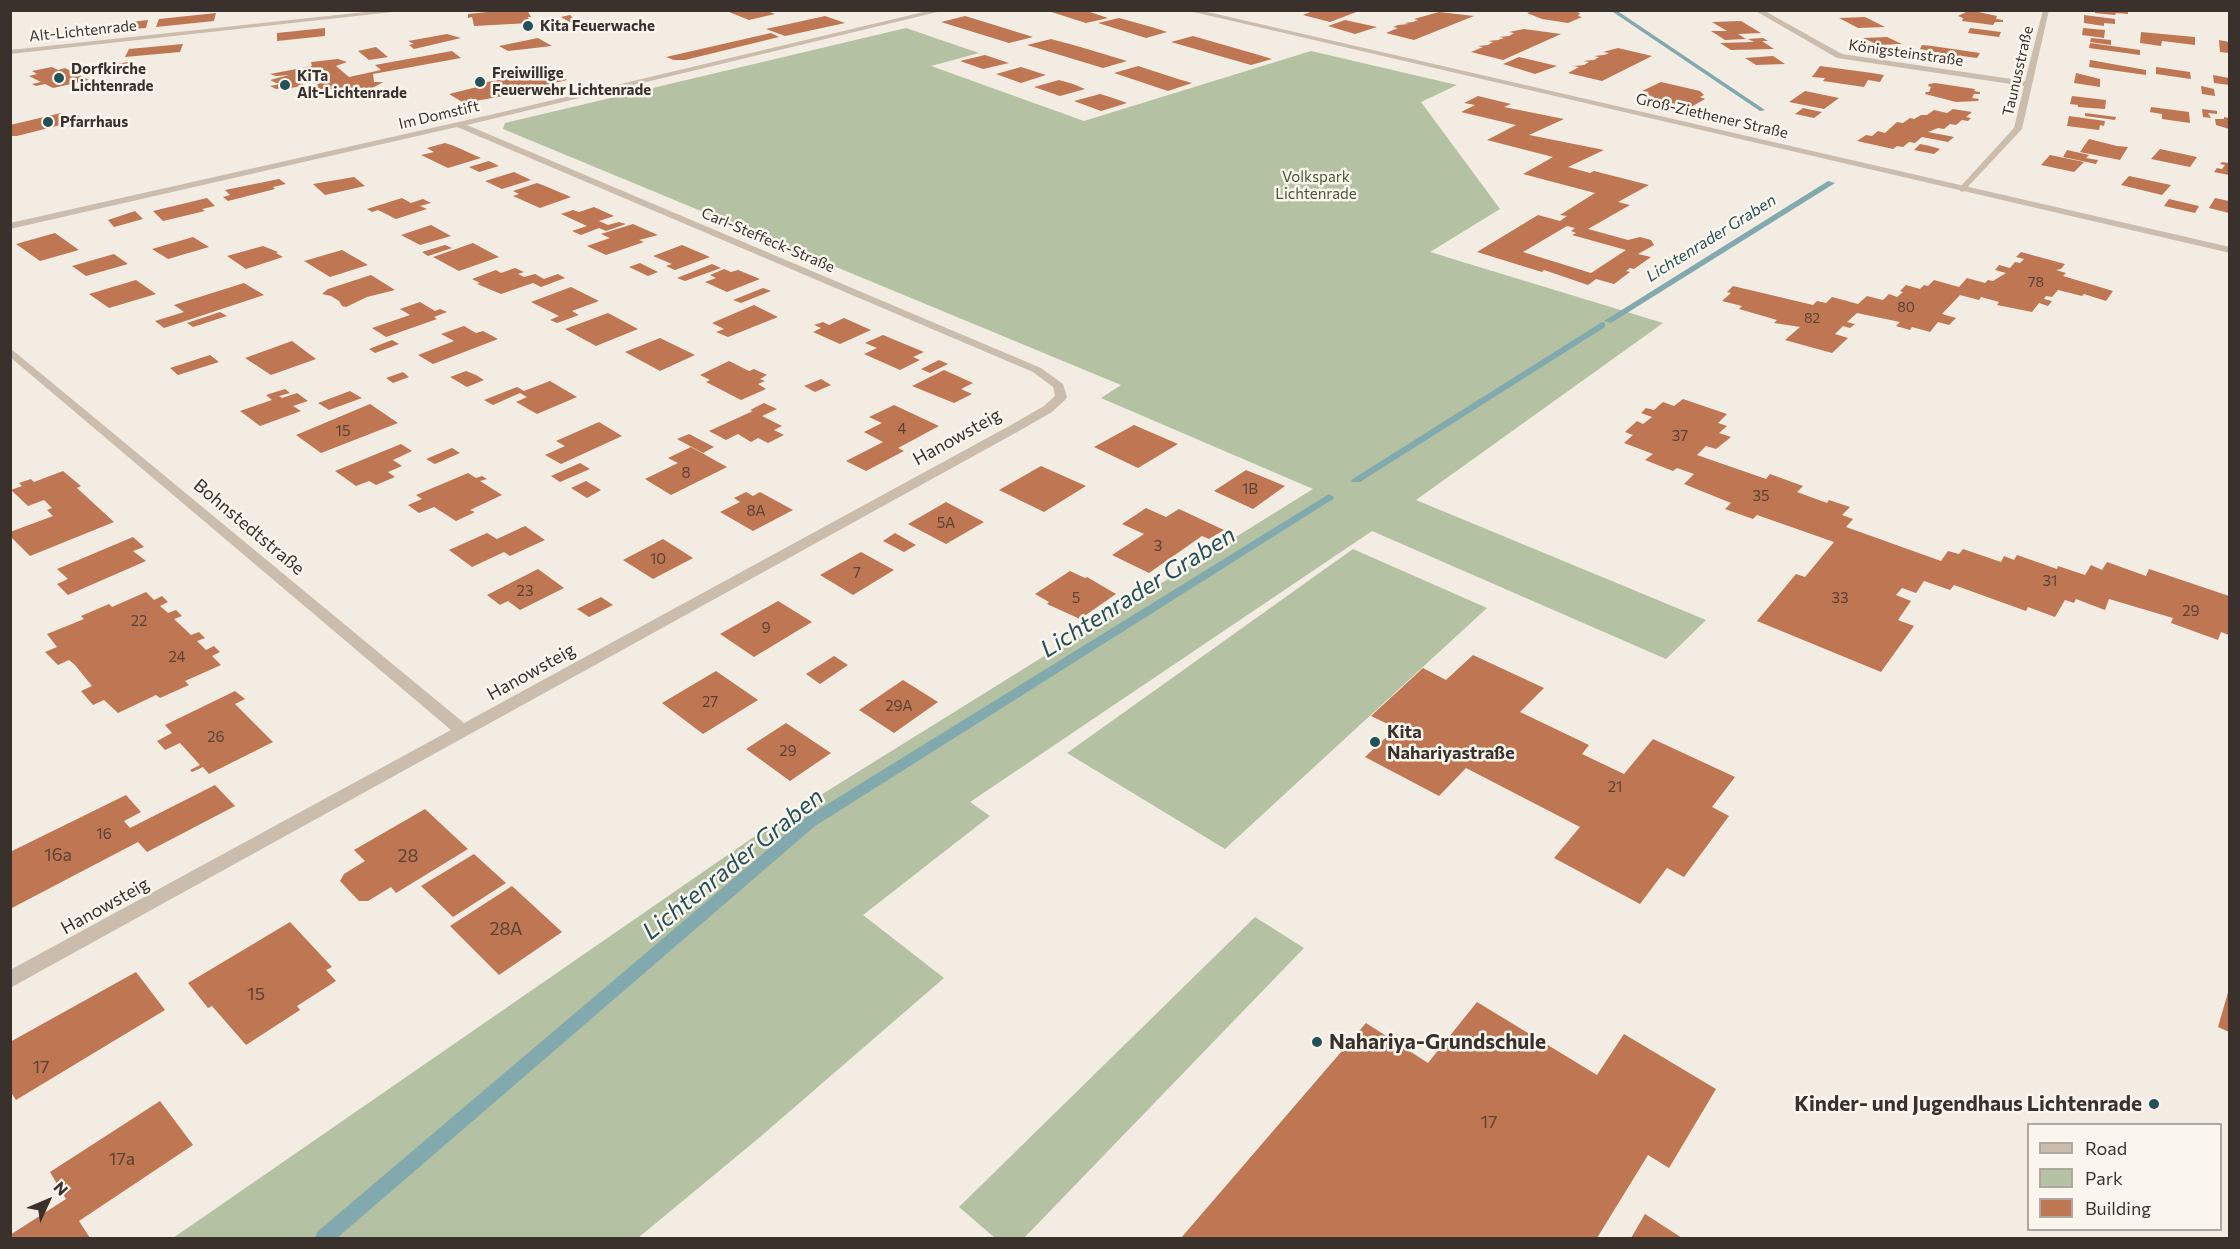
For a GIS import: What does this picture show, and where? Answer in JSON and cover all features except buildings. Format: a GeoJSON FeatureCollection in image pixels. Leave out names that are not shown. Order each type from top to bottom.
{"type":"FeatureCollection","features":[{"type":"Feature","properties":{"kind":"street","name":"Alt-Lichtenrade"},"geometry":{"type":"LineString","coordinates":[[10,52],[408,10]]}},
{"type":"Feature","properties":{"kind":"street","name":"Im Domstift"},"geometry":{"type":"LineString","coordinates":[[10,226],[943,10]]}},
{"type":"Feature","properties":{"kind":"street","name":"Groß-Ziethener Straße"},"geometry":{"type":"LineString","coordinates":[[1188,10],[2229,250]]}},
{"type":"Feature","properties":{"kind":"street","name":"Königsteinstraße"},"geometry":{"type":"LineString","coordinates":[[1757,10],[1840,56],[2027,84]]}},
{"type":"Feature","properties":{"kind":"street","name":"Taunusstraße"},"geometry":{"type":"LineString","coordinates":[[1963,189],[2018,129],[2046,10]]}},
{"type":"Feature","properties":{"kind":"street","name":"Carl-Steffeck-Straße"},"geometry":{"type":"LineString","coordinates":[[458,124],[1037,370],[1062,390]]}},
{"type":"Feature","properties":{"kind":"street","name":"Bohnstedtstraße"},"geometry":{"type":"LineString","coordinates":[[10,351],[463,731]]}},
{"type":"Feature","properties":{"kind":"street","name":"Hanowsteig"},"geometry":{"type":"LineString","coordinates":[[10,980],[1048,409],[1061,397],[1062,390]]}},
{"type":"Feature","properties":{"kind":"green space","name":"Volkspark Lichtenrade"},"geometry":{"type":"Polygon","coordinates":[[[906,28],[979,53],[931,66],[1084,121],[1311,51],[1457,85],[1421,102],[1500,209],[1430,252],[1663,323],[1416,500],[1706,620],[1666,659],[1372,531],[970,802],[990,816],[863,915],[944,978],[760,1137],[638,1238],[173,1238],[758,834],[1313,489],[1101,398],[1121,385],[503,129],[505,123],[906,28]]]}},
{"type":"Feature","properties":{"kind":"green space"},"geometry":{"type":"Polygon","coordinates":[[[1353,549],[1487,608],[1225,849],[1067,753],[1353,549]]]}},
{"type":"Feature","properties":{"kind":"green space"},"geometry":{"type":"Polygon","coordinates":[[[1255,917],[1304,948],[1024,1238],[995,1238],[959,1207],[1255,917]]]}},
{"type":"Feature","properties":{"kind":"waterway","name":"Lichtenrader Graben"},"geometry":{"type":"LineString","coordinates":[[1612,10],[1762,110]]}},
{"type":"Feature","properties":{"kind":"waterway","name":"Lichtenrader Graben"},"geometry":{"type":"LineString","coordinates":[[1608,321],[1831,183]]}},
{"type":"Feature","properties":{"kind":"waterway","name":"Lichtenrader Graben"},"geometry":{"type":"LineString","coordinates":[[1356,480],[1602,325]]}},
{"type":"Feature","properties":{"kind":"waterway","name":"Lichtenrader Graben"},"geometry":{"type":"LineString","coordinates":[[324,1238],[810,822],[1329,497]]}},
{"type":"Feature","properties":{"kind":"place","name":"Kita Feuerwache"},"geometry":{"type":"Point","coordinates":[528,26]}},
{"type":"Feature","properties":{"kind":"place","name":"Dorfkirche Lichtenrade"},"geometry":{"type":"Point","coordinates":[59,78]}},
{"type":"Feature","properties":{"kind":"place","name":"Freiwillige Feuerwehr Lichtenrade"},"geometry":{"type":"Point","coordinates":[480,82]}},
{"type":"Feature","properties":{"kind":"place","name":"KiTa Alt-Lichtenrade"},"geometry":{"type":"Point","coordinates":[285,85]}},
{"type":"Feature","properties":{"kind":"place","name":"Pfarrhaus"},"geometry":{"type":"Point","coordinates":[48,122]}},
{"type":"Feature","properties":{"kind":"place","name":"Kita Nahariyastraße"},"geometry":{"type":"Point","coordinates":[1375,742]}},
{"type":"Feature","properties":{"kind":"place","name":"Nahariya-Grundschule"},"geometry":{"type":"Point","coordinates":[1317,1042]}},
{"type":"Feature","properties":{"kind":"place","name":"Kinder- und Jugendhaus Lichtenrade"},"geometry":{"type":"Point","coordinates":[2154,1104]}}]}
